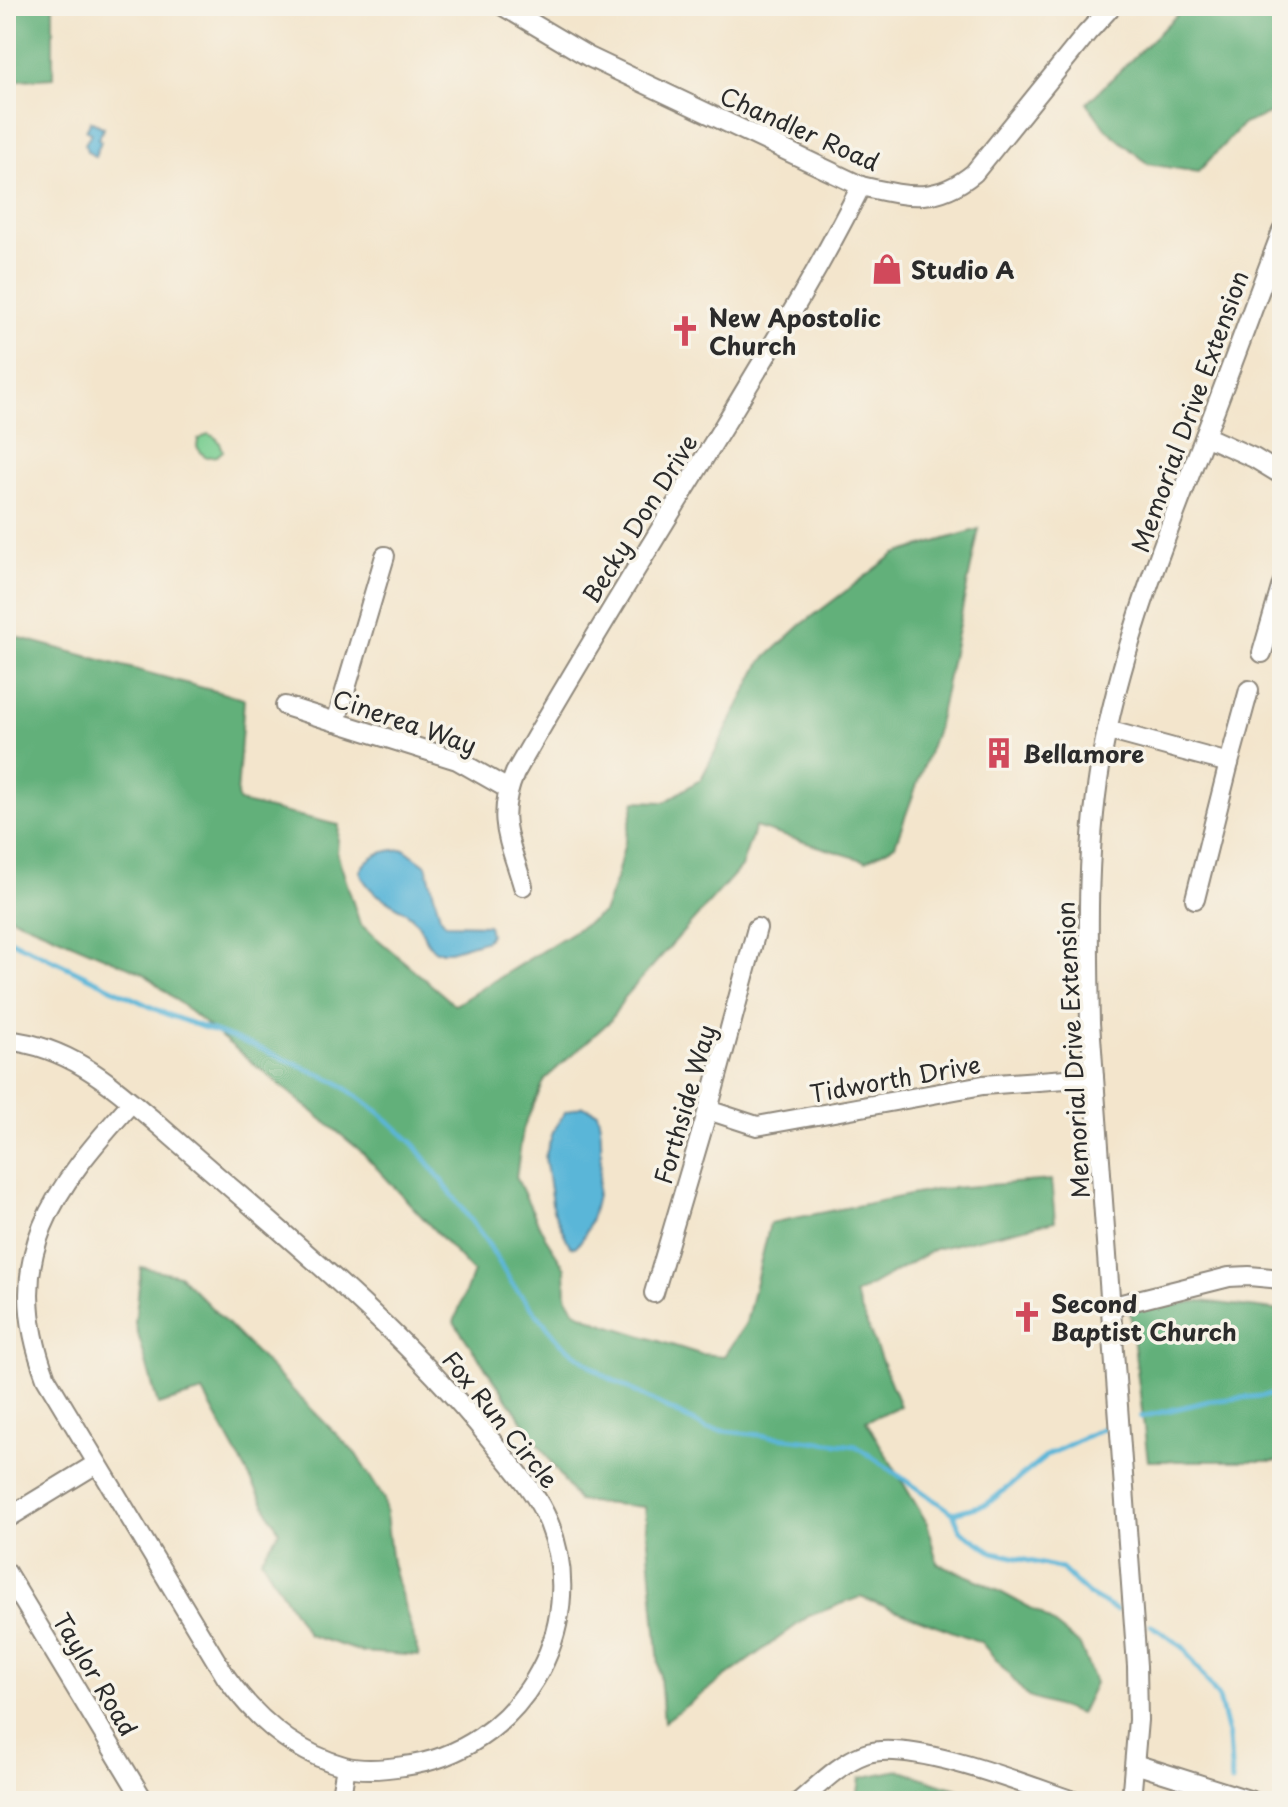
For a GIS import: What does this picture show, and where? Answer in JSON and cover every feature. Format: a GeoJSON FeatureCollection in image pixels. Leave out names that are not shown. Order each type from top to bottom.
{"type":"FeatureCollection","features":[{"type":"Feature","properties":{"kind":"street","name":"Chandler Road"},"geometry":{"type":"LineString","coordinates":[[503,6],[589,57],[861,186],[908,196],[938,194],[965,181],[983,164],[1112,6]]}},
{"type":"Feature","properties":{"kind":"street","name":"Becky Don Drive"},"geometry":{"type":"LineString","coordinates":[[523,886],[503,813],[508,789],[571,675],[787,322],[835,239],[861,186]]}},
{"type":"Feature","properties":{"kind":"street","name":"Memorial Drive Extension"},"geometry":{"type":"LineString","coordinates":[[1131,1801],[1138,1720],[1137,1666],[1090,1023],[1088,889],[1092,825],[1107,730],[1131,639],[1282,231]]}},
{"type":"Feature","properties":{"kind":"street"},"geometry":{"type":"LineString","coordinates":[[1205,436],[1254,458],[1282,475]]}},
{"type":"Feature","properties":{"kind":"street"},"geometry":{"type":"LineString","coordinates":[[336,722],[385,556]]}},
{"type":"Feature","properties":{"kind":"street"},"geometry":{"type":"LineString","coordinates":[[1262,653],[1282,584]]}},
{"type":"Feature","properties":{"kind":"street"},"geometry":{"type":"LineString","coordinates":[[1195,899],[1249,690]]}},
{"type":"Feature","properties":{"kind":"street","name":"Cinerea Way"},"geometry":{"type":"LineString","coordinates":[[285,706],[457,760],[508,789]]}},
{"type":"Feature","properties":{"kind":"street"},"geometry":{"type":"LineString","coordinates":[[1107,730],[1229,763]]}},
{"type":"Feature","properties":{"kind":"street","name":"Forthside Way"},"geometry":{"type":"LineString","coordinates":[[654,1293],[757,928]]}},
{"type":"Feature","properties":{"kind":"street"},"geometry":{"type":"LineString","coordinates":[[6,1040],[36,1045],[83,1064],[132,1102]]}},
{"type":"Feature","properties":{"kind":"street","name":"Tidworth Drive"},"geometry":{"type":"LineString","coordinates":[[708,1110],[757,1126],[983,1085],[1094,1077]]}},
{"type":"Feature","properties":{"kind":"street","name":"Fox Run Circle"},"geometry":{"type":"LineString","coordinates":[[132,1102],[381,1321],[427,1366],[457,1398],[542,1508],[553,1533],[560,1574],[561,1606],[557,1627],[541,1671],[514,1711],[479,1740],[439,1759],[391,1768],[346,1767],[291,1743],[265,1723],[242,1699],[96,1464],[35,1355],[25,1317],[24,1278],[32,1240],[47,1204],[66,1176],[132,1102]]}},
{"type":"Feature","properties":{"kind":"street"},"geometry":{"type":"LineString","coordinates":[[1110,1307],[1229,1277],[1282,1279]]}},
{"type":"Feature","properties":{"kind":"street"},"geometry":{"type":"LineString","coordinates":[[6,1519],[96,1464]]}},
{"type":"Feature","properties":{"kind":"street","name":"Taylor Road"},"geometry":{"type":"LineString","coordinates":[[6,1572],[144,1801]]}},
{"type":"Feature","properties":{"kind":"street"},"geometry":{"type":"LineString","coordinates":[[800,1801],[850,1760],[868,1752],[887,1749],[903,1750],[991,1772],[1073,1801]]}},
{"type":"Feature","properties":{"kind":"street"},"geometry":{"type":"LineString","coordinates":[[1135,1764],[1252,1801]]}},
{"type":"Feature","properties":{"kind":"street"},"geometry":{"type":"LineString","coordinates":[[340,1801],[346,1767]]}},
{"type":"Feature","properties":{"kind":"green space"},"geometry":{"type":"Polygon","coordinates":[[[6,6],[53,6],[53,78],[6,81],[6,6]]]}},
{"type":"Feature","properties":{"kind":"green space"},"geometry":{"type":"Polygon","coordinates":[[[1186,6],[1282,6],[1282,109],[1243,124],[1198,172],[1148,164],[1106,129],[1087,103],[1186,6]]]}},
{"type":"Feature","properties":{"kind":"green space"},"geometry":{"type":"Polygon","coordinates":[[[208,434],[216,438],[222,448],[223,451],[217,456],[205,457],[197,447],[198,440],[208,434]]]}},
{"type":"Feature","properties":{"kind":"green space"},"geometry":{"type":"Polygon","coordinates":[[[979,529],[937,729],[895,845],[866,861],[755,827],[741,867],[625,997],[610,1021],[545,1079],[523,1129],[516,1177],[545,1237],[565,1268],[566,1296],[575,1311],[598,1322],[700,1354],[724,1356],[746,1323],[770,1223],[940,1189],[1051,1180],[1055,1221],[935,1249],[855,1295],[900,1406],[866,1421],[927,1523],[937,1563],[982,1582],[1041,1614],[1080,1645],[1095,1683],[1080,1714],[1028,1697],[981,1642],[860,1597],[809,1616],[664,1722],[645,1507],[578,1501],[454,1322],[473,1272],[362,1152],[143,973],[6,915],[6,634],[244,699],[239,802],[339,825],[337,853],[360,924],[455,1005],[603,913],[616,879],[635,801],[665,802],[701,779],[761,662],[801,625],[895,554],[979,529]]]}},
{"type":"Feature","properties":{"kind":"green space"},"geometry":{"type":"Polygon","coordinates":[[[141,1267],[179,1275],[356,1454],[384,1499],[392,1563],[419,1656],[362,1652],[308,1635],[261,1559],[279,1531],[203,1392],[158,1405],[135,1323],[141,1267]]]}},
{"type":"Feature","properties":{"kind":"green space"},"geometry":{"type":"Polygon","coordinates":[[[1201,1301],[1282,1311],[1282,1461],[1148,1461],[1130,1311],[1201,1301]]]}},
{"type":"Feature","properties":{"kind":"green space"},"geometry":{"type":"Polygon","coordinates":[[[898,1770],[957,1789],[952,1801],[857,1801],[860,1778],[898,1770]]]}},
{"type":"Feature","properties":{"kind":"water"},"geometry":{"type":"Polygon","coordinates":[[[91,121],[104,128],[98,139],[101,141],[95,157],[87,151],[85,144],[91,133],[86,130],[91,121]]]}},
{"type":"Feature","properties":{"kind":"water"},"geometry":{"type":"Polygon","coordinates":[[[404,849],[426,865],[440,916],[446,924],[488,925],[490,934],[487,940],[450,951],[436,951],[413,918],[370,888],[360,871],[363,865],[378,854],[404,849]]]}},
{"type":"Feature","properties":{"kind":"water"},"geometry":{"type":"Polygon","coordinates":[[[583,1106],[597,1112],[601,1162],[590,1222],[575,1247],[570,1246],[553,1210],[545,1157],[553,1132],[565,1112],[583,1106]]]}},
{"type":"Feature","properties":{"kind":"waterway"},"geometry":{"type":"LineString","coordinates":[[6,938],[166,1014],[257,1047],[337,1082],[379,1112],[415,1145],[487,1242],[512,1284],[560,1342],[603,1375],[708,1429],[856,1446],[953,1513],[961,1531],[993,1552],[1062,1569],[1088,1594],[1116,1610]]}},
{"type":"Feature","properties":{"kind":"waterway"},"geometry":{"type":"LineString","coordinates":[[1141,1417],[1209,1401],[1282,1394]]}},
{"type":"Feature","properties":{"kind":"waterway"},"geometry":{"type":"LineString","coordinates":[[953,1513],[987,1504],[1048,1455],[1105,1427]]}},
{"type":"Feature","properties":{"kind":"waterway"},"geometry":{"type":"LineString","coordinates":[[1151,1625],[1183,1647],[1219,1698],[1229,1738],[1232,1782]]}},
{"type":"Feature","properties":{"kind":"place","name":"Studio A"},"geometry":{"type":"Point","coordinates":[887,269]}},
{"type":"Feature","properties":{"kind":"place","name":"New Apostolic Church"},"geometry":{"type":"Point","coordinates":[685,331]}},
{"type":"Feature","properties":{"kind":"place","name":"Bellamore"},"geometry":{"type":"Point","coordinates":[999,753]}},
{"type":"Feature","properties":{"kind":"place","name":"Second Baptist Church"},"geometry":{"type":"Point","coordinates":[1027,1317]}}]}
